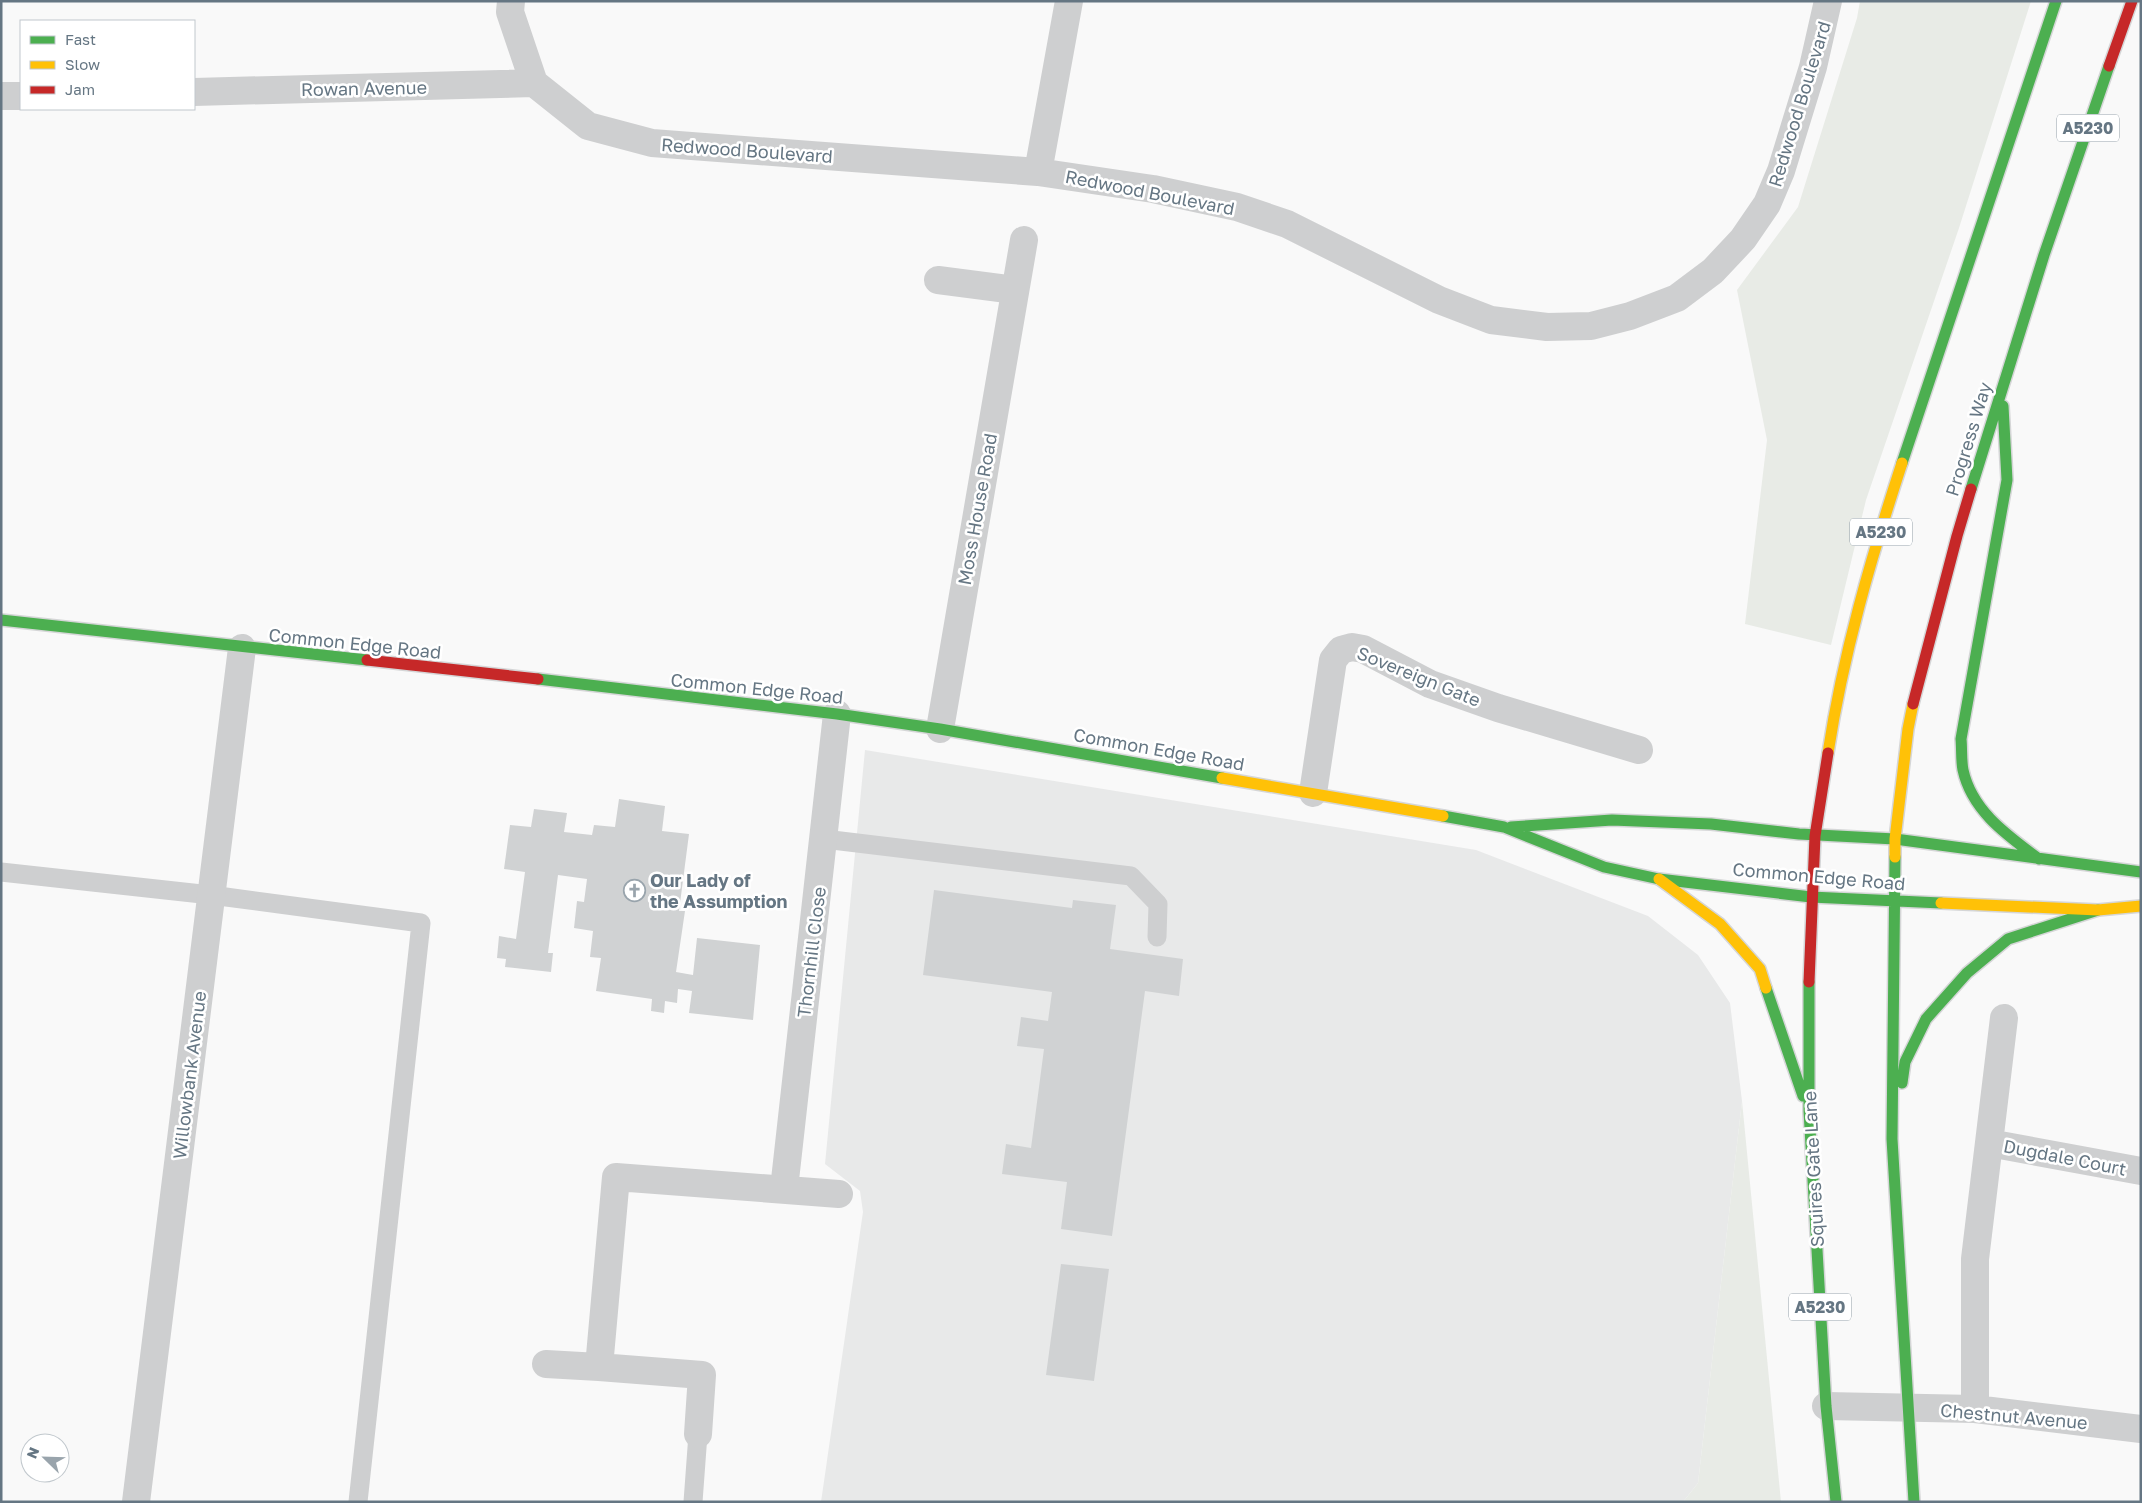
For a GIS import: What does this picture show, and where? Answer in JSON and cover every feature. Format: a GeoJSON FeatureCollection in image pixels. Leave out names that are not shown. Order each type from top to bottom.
{"type":"FeatureCollection","features":[{"type":"Feature","properties":{"kind":"main road","name":"A5230"},"geometry":{"type":"LineString","coordinates":[[1815,836],[1834,712],[1859,600],[1890,500],[2056,1]]}},
{"type":"Feature","properties":{"kind":"main road","name":"Progress Way"},"geometry":{"type":"LineString","coordinates":[[1893,901],[1895,839],[1908,729],[1918,681],[1957,536],[2044,256],[2132,1]]}},
{"type":"Feature","properties":{"kind":"main road"},"geometry":{"type":"LineString","coordinates":[[2002,390],[2007,480],[1961,739],[1962,762],[1963,770],[1975,800],[1991,822],[2039,859]]}},
{"type":"Feature","properties":{"kind":"main road","name":"Common Edge Road"},"geometry":{"type":"LineString","coordinates":[[1,620],[837,714],[940,729],[1504,827],[1604,867],[1659,879],[1811,897],[2098,910],[2141,906]]}},
{"type":"Feature","properties":{"kind":"main road","name":"Common Edge Road"},"geometry":{"type":"LineString","coordinates":[[1504,827],[1612,820],[1710,824],[1815,836],[1895,839],[2141,872]]}},
{"type":"Feature","properties":{"kind":"main road","name":"Squires Gate Lane"},"geometry":{"type":"LineString","coordinates":[[1815,836],[1811,897],[1809,1111],[1826,1406],[1836,1502]]}},
{"type":"Feature","properties":{"kind":"main road"},"geometry":{"type":"LineString","coordinates":[[1659,879],[1720,924],[1760,969],[1780,1036],[1809,1111]]}},
{"type":"Feature","properties":{"kind":"main road","name":"A5230"},"geometry":{"type":"LineString","coordinates":[[1893,901],[1892,1139],[1914,1502]]}},
{"type":"Feature","properties":{"kind":"main road"},"geometry":{"type":"LineString","coordinates":[[1892,1139],[1905,1062],[1926,1019],[1967,973],[2008,939],[2098,910]]}},
{"type":"Feature","properties":{"kind":"street"},"geometry":{"type":"LineString","coordinates":[[511,1],[510,12],[534,83]]}},
{"type":"Feature","properties":{"kind":"street"},"geometry":{"type":"LineString","coordinates":[[1038,172],[1069,1]]}},
{"type":"Feature","properties":{"kind":"street","name":"Redwood Boulevard"},"geometry":{"type":"LineString","coordinates":[[534,83],[588,126],[652,143],[1038,172],[1152,189],[1237,207],[1287,224],[1439,300],[1491,320],[1547,327],[1590,326],[1630,316],[1677,298],[1712,271],[1743,239],[1767,204],[1781,171],[1813,67],[1828,1]]}},
{"type":"Feature","properties":{"kind":"street","name":"Rowan Avenue"},"geometry":{"type":"LineString","coordinates":[[195,92],[534,83]]}},
{"type":"Feature","properties":{"kind":"street"},"geometry":{"type":"LineString","coordinates":[[1,96],[20,96]]}},
{"type":"Feature","properties":{"kind":"street","name":"Moss House Road"},"geometry":{"type":"LineString","coordinates":[[940,729],[1024,240]]}},
{"type":"Feature","properties":{"kind":"street"},"geometry":{"type":"LineString","coordinates":[[938,280],[1015,290]]}},
{"type":"Feature","properties":{"kind":"street","name":"Sovereign Gate"},"geometry":{"type":"LineString","coordinates":[[1313,793],[1333,660],[1341,650],[1352,647],[1363,649],[1430,684],[1498,708],[1639,750]]}},
{"type":"Feature","properties":{"kind":"street","name":"Willowbank Avenue"},"geometry":{"type":"LineString","coordinates":[[136,1502],[242,648]]}},
{"type":"Feature","properties":{"kind":"street","name":"Thornhill Close"},"geometry":{"type":"LineString","coordinates":[[784,1189],[837,714]]}},
{"type":"Feature","properties":{"kind":"street"},"geometry":{"type":"LineString","coordinates":[[1975,1409],[1976,1259],[2004,1018]]}},
{"type":"Feature","properties":{"kind":"street","name":"Dugdale Court"},"geometry":{"type":"LineString","coordinates":[[1988,1143],[2141,1171]]}},
{"type":"Feature","properties":{"kind":"street"},"geometry":{"type":"LineString","coordinates":[[599,1367],[616,1177],[839,1194]]}},
{"type":"Feature","properties":{"kind":"street"},"geometry":{"type":"LineString","coordinates":[[546,1364],[702,1375],[698,1434]]}},
{"type":"Feature","properties":{"kind":"street","name":"Chestnut Avenue"},"geometry":{"type":"LineString","coordinates":[[1826,1406],[1975,1409],[2141,1429]]}},
{"type":"Feature","properties":{"kind":"lane"},"geometry":{"type":"LineString","coordinates":[[824,839],[1131,876],[1158,904],[1157,937]]}},
{"type":"Feature","properties":{"kind":"lane"},"geometry":{"type":"LineString","coordinates":[[1,872],[211,895],[421,923],[358,1502]]}},
{"type":"Feature","properties":{"kind":"lane"},"geometry":{"type":"LineString","coordinates":[[693,1502],[698,1434]]}},
{"type":"Feature","properties":{"kind":"shaded area"},"geometry":{"type":"Polygon","coordinates":[[[1860,1],[2031,1],[1959,228],[1866,500],[1831,645],[1745,624],[1767,440],[1737,290],[1798,207],[1857,18],[1860,1]]]}},
{"type":"Feature","properties":{"kind":"shaded area"},"geometry":{"type":"Polygon","coordinates":[[[865,750],[1476,850],[1648,916],[1698,955],[1730,1003],[1742,1101],[1698,1483],[1683,1502],[821,1502],[863,1212],[860,1191],[825,1164],[865,750]]]}},
{"type":"Feature","properties":{"kind":"shaded area"},"geometry":{"type":"Polygon","coordinates":[[[1742,1101],[1781,1502],[1683,1502],[1698,1483],[1742,1101]]]}},
{"type":"Feature","properties":{"kind":"building"},"geometry":{"type":"Polygon","coordinates":[[[619,799],[665,806],[662,831],[689,834],[679,911],[685,911],[676,972],[693,975],[697,938],[760,945],[753,1020],[689,1013],[692,991],[678,989],[677,1003],[665,1001],[664,1013],[651,1011],[652,999],[596,991],[601,958],[590,957],[593,931],[574,928],[577,901],[584,902],[587,879],[558,875],[548,953],[553,953],[551,972],[505,967],[506,959],[497,958],[499,936],[516,939],[525,872],[504,869],[510,825],[531,827],[534,809],[567,813],[564,832],[592,835],[594,825],[615,827],[619,799]]]}},
{"type":"Feature","properties":{"kind":"building"},"geometry":{"type":"Polygon","coordinates":[[[934,890],[1072,908],[1073,900],[1116,905],[1110,949],[1183,959],[1179,996],[1145,991],[1112,1236],[1061,1229],[1067,1182],[1002,1174],[1006,1144],[1031,1148],[1044,1049],[1017,1046],[1021,1017],[1048,1021],[1052,992],[923,975],[934,890]]]}},
{"type":"Feature","properties":{"kind":"building"},"geometry":{"type":"Polygon","coordinates":[[[1061,1264],[1109,1269],[1094,1381],[1046,1375],[1061,1264]]]}},
{"type":"Feature","properties":{"kind":"traffic: fast"},"geometry":{"type":"LineString","coordinates":[[1902,463],[2056,1]]}},
{"type":"Feature","properties":{"kind":"traffic: fast"},"geometry":{"type":"LineString","coordinates":[[1971,489],[2044,255],[2109,66]]}},
{"type":"Feature","properties":{"kind":"traffic: fast"},"geometry":{"type":"LineString","coordinates":[[2003,406],[2007,480],[1961,739],[1962,762],[1968,785],[1974,798],[1983,810],[2003,831],[2039,859]]}},
{"type":"Feature","properties":{"kind":"traffic: fast"},"geometry":{"type":"LineString","coordinates":[[1,620],[367,660]]}},
{"type":"Feature","properties":{"kind":"traffic: fast"},"geometry":{"type":"LineString","coordinates":[[538,679],[837,714],[940,729],[1222,778]]}},
{"type":"Feature","properties":{"kind":"traffic: fast"},"geometry":{"type":"LineString","coordinates":[[1443,816],[1504,827],[1604,867],[1659,879],[1811,897],[1941,903]]}},
{"type":"Feature","properties":{"kind":"traffic: fast"},"geometry":{"type":"LineString","coordinates":[[1511,827],[1612,820],[1711,824],[1799,834],[1895,839],[2141,872]]}},
{"type":"Feature","properties":{"kind":"traffic: fast"},"geometry":{"type":"LineString","coordinates":[[1895,857],[1892,1139],[1914,1502]]}},
{"type":"Feature","properties":{"kind":"traffic: fast"},"geometry":{"type":"LineString","coordinates":[[1902,1083],[1905,1062],[1926,1019],[1967,973],[2008,939],[2098,910]]}},
{"type":"Feature","properties":{"kind":"traffic: fast"},"geometry":{"type":"LineString","coordinates":[[1809,982],[1809,1111],[1826,1406],[1836,1502]]}},
{"type":"Feature","properties":{"kind":"traffic: fast"},"geometry":{"type":"LineString","coordinates":[[1766,988],[1803,1096]]}},
{"type":"Feature","properties":{"kind":"traffic: slow"},"geometry":{"type":"LineString","coordinates":[[1828,753],[1834,716],[1859,606],[1879,534],[1902,463]]}},
{"type":"Feature","properties":{"kind":"traffic: slow"},"geometry":{"type":"LineString","coordinates":[[1895,857],[1895,839],[1908,729],[1913,704]]}},
{"type":"Feature","properties":{"kind":"traffic: slow"},"geometry":{"type":"LineString","coordinates":[[1222,778],[1443,816]]}},
{"type":"Feature","properties":{"kind":"traffic: slow"},"geometry":{"type":"LineString","coordinates":[[1659,879],[1720,924],[1760,969],[1766,988]]}},
{"type":"Feature","properties":{"kind":"traffic: slow"},"geometry":{"type":"LineString","coordinates":[[1941,903],[2098,910],[2141,906]]}},
{"type":"Feature","properties":{"kind":"traffic: jam"},"geometry":{"type":"LineString","coordinates":[[2109,66],[2132,1]]}},
{"type":"Feature","properties":{"kind":"traffic: jam"},"geometry":{"type":"LineString","coordinates":[[1913,704],[1971,489]]}},
{"type":"Feature","properties":{"kind":"traffic: jam"},"geometry":{"type":"LineString","coordinates":[[367,660],[538,679]]}},
{"type":"Feature","properties":{"kind":"traffic: jam"},"geometry":{"type":"LineString","coordinates":[[1809,982],[1815,836],[1828,753]]}},
{"type":"Feature","properties":{"kind":"place","name":"Our Lady of the Assumption"},"geometry":{"type":"Point","coordinates":[634,890]}}]}
